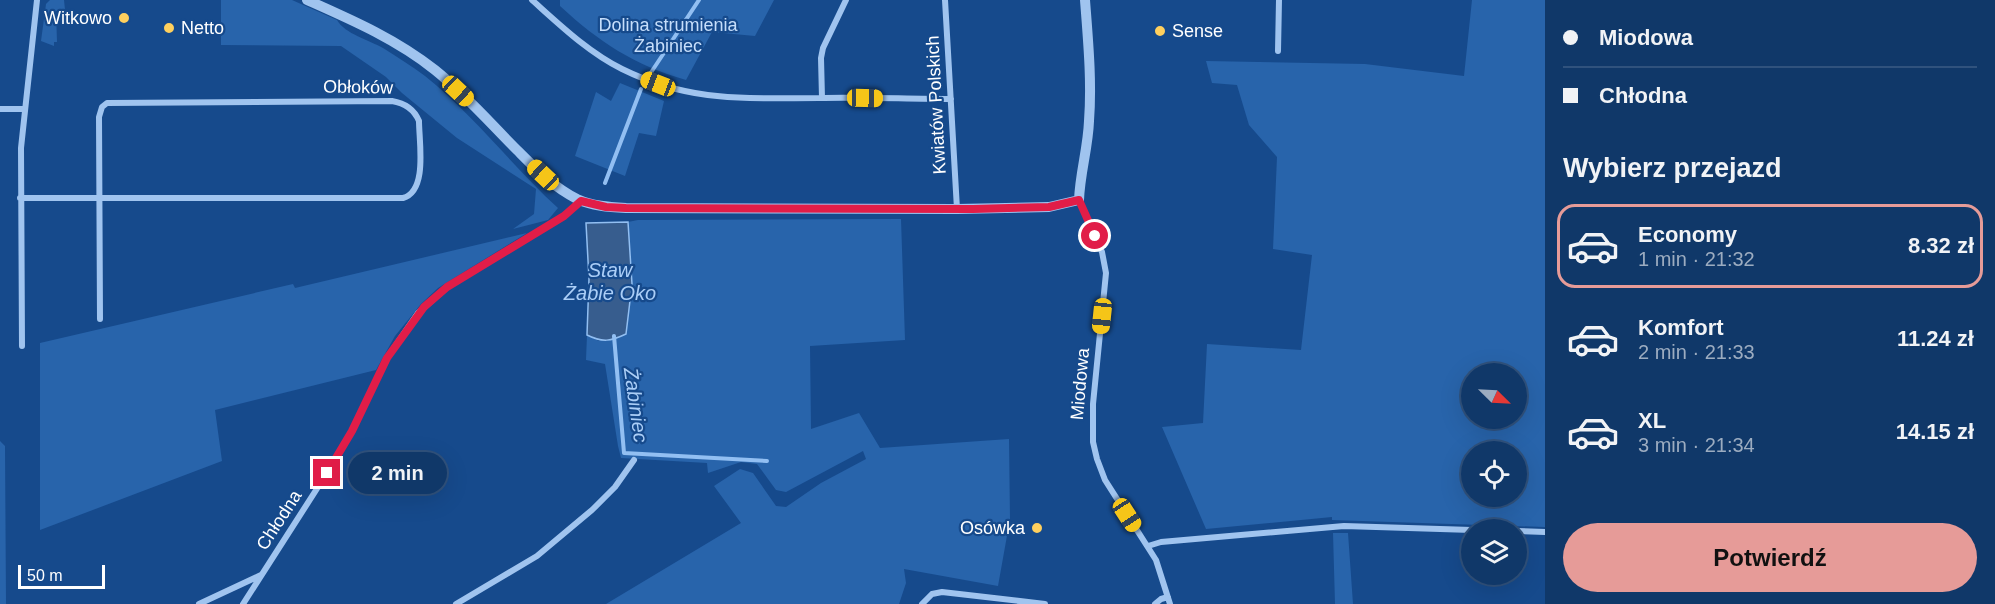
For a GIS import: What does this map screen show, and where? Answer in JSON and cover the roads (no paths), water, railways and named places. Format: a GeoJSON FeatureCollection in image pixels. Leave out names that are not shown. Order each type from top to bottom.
{"type":"FeatureCollection","features":[{"type":"Feature","properties":{"kind":"street"},"geometry":{"type":"LineString","coordinates":[[22,346],[20,198],[24,109],[37,0]]}},
{"type":"Feature","properties":{"kind":"street"},"geometry":{"type":"LineString","coordinates":[[308,0],[378,32],[415,55],[458,91],[543,175],[563,191],[581,201],[606,207],[635,208],[957,209],[1049,207],[1079,200]]}},
{"type":"Feature","properties":{"kind":"street"},"geometry":{"type":"LineString","coordinates":[[822,98],[823,48],[846,0]]}},
{"type":"Feature","properties":{"kind":"street","name":"Kwiatów Polskich"},"geometry":{"type":"LineString","coordinates":[[945,0],[957,209]]}},
{"type":"Feature","properties":{"kind":"street","name":"Miodowa"},"geometry":{"type":"LineString","coordinates":[[1085,0],[1090,112],[1079,200],[1102,252],[1106,273],[1092,412],[1095,452],[1105,480],[1156,560],[1169,601]]}},
{"type":"Feature","properties":{"kind":"street"},"geometry":{"type":"LineString","coordinates":[[1278,51],[1279,0]]}},
{"type":"Feature","properties":{"kind":"street"},"geometry":{"type":"LineString","coordinates":[[534,1],[575,38],[601,57],[666,87],[688,93],[719,98],[951,99]]}},
{"type":"Feature","properties":{"kind":"street","name":"Obłoków"},"geometry":{"type":"LineString","coordinates":[[20,198],[100,199],[406,197],[415,190],[420,176],[419,121],[415,113],[392,101],[112,102],[102,107],[99,117],[100,199],[100,320]]}},
{"type":"Feature","properties":{"kind":"street"},"geometry":{"type":"LineString","coordinates":[[0,109],[24,109]]}},
{"type":"Feature","properties":{"kind":"street","name":"Chłodna"},"geometry":{"type":"LineString","coordinates":[[243,604],[327,473],[352,431],[387,358],[418,314],[447,287],[564,216],[581,201]]}},
{"type":"Feature","properties":{"kind":"street"},"geometry":{"type":"LineString","coordinates":[[456,604],[537,556],[608,495],[634,460]]}},
{"type":"Feature","properties":{"kind":"street"},"geometry":{"type":"LineString","coordinates":[[1148,546],[1161,542],[1344,526],[1461,530]]}},
{"type":"Feature","properties":{"kind":"street"},"geometry":{"type":"LineString","coordinates":[[1527,531],[1545,532]]}},
{"type":"Feature","properties":{"kind":"street"},"geometry":{"type":"LineString","coordinates":[[199,604],[261,575]]}},
{"type":"Feature","properties":{"kind":"street"},"geometry":{"type":"LineString","coordinates":[[922,604],[932,594],[942,592],[1045,604]]}},
{"type":"Feature","properties":{"kind":"street"},"geometry":{"type":"LineString","coordinates":[[1155,604],[1161,599],[1169,601]]}},
{"type":"Feature","properties":{"kind":"water","name":"Staw Żabie Oko"},"geometry":{"type":"Polygon","coordinates":[[[628,222],[632,284],[626,334],[611,340],[602,340],[587,335],[589,279],[586,223],[628,222]]]}},
{"type":"Feature","properties":{"kind":"waterway","name":"Żabiniec"},"geometry":{"type":"LineString","coordinates":[[650,74],[699,0]]}},
{"type":"Feature","properties":{"kind":"waterway","name":"Żabiniec"},"geometry":{"type":"LineString","coordinates":[[605,183],[641,89]]}},
{"type":"Feature","properties":{"kind":"waterway","name":"Żabiniec"},"geometry":{"type":"LineString","coordinates":[[614,336],[624,453],[767,461]]}},
{"type":"Feature","properties":{"kind":"place","name":"Witkowo"},"geometry":{"type":"Point","coordinates":[124,18]}},
{"type":"Feature","properties":{"kind":"place","name":"Netto"},"geometry":{"type":"Point","coordinates":[169,28]}},
{"type":"Feature","properties":{"kind":"place","name":"Sense"},"geometry":{"type":"Point","coordinates":[1160,31]}},
{"type":"Feature","properties":{"kind":"place","name":"Osówka"},"geometry":{"type":"Point","coordinates":[1037,528]}},
{"type":"Feature","properties":{"kind":"park label","name":"Dolina strumienia Żabiniec"},"geometry":{"type":"Point","coordinates":[668,36]}}]}
